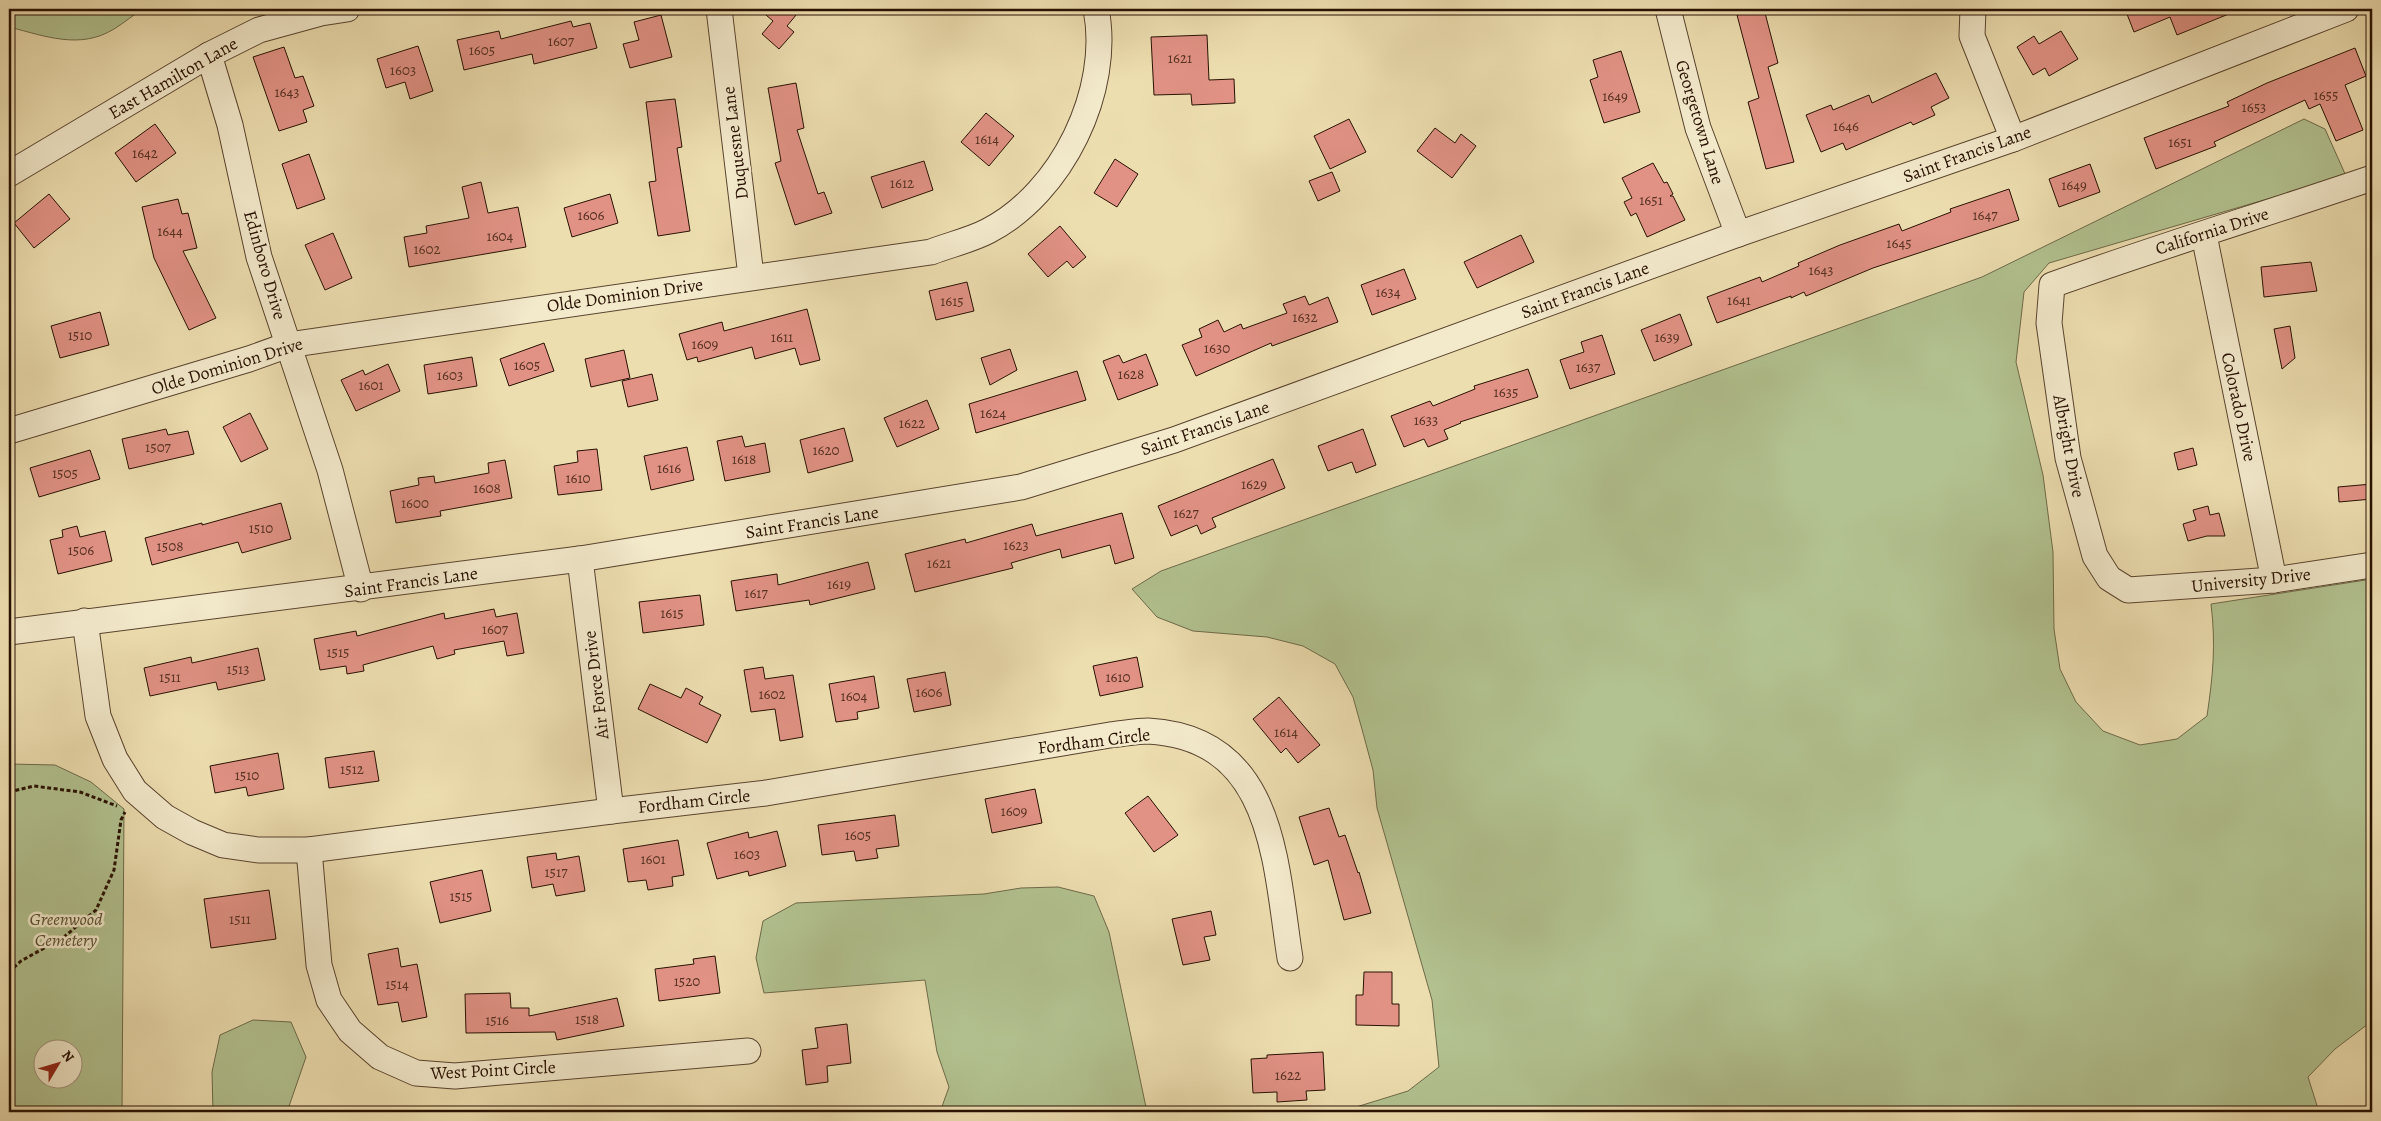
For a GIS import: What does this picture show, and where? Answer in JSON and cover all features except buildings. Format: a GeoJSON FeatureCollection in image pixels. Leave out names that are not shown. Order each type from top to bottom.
{"type":"FeatureCollection","features":[{"type":"Feature","properties":{"kind":"street","name":"East Hamilton Lane"},"geometry":{"type":"LineString","coordinates":[[9,174],[209,54],[259,30],[321,12],[347,9]]}},
{"type":"Feature","properties":{"kind":"street","name":"Duquesne Lane"},"geometry":{"type":"LineString","coordinates":[[719,9],[751,276]]}},
{"type":"Feature","properties":{"kind":"street","name":"Olde Dominion Drive"},"geometry":{"type":"LineString","coordinates":[[9,431],[240,362],[288,344],[751,276],[931,252],[988,232],[1019,210],[1046,183],[1067,153],[1089,107],[1097,68],[1100,27],[1096,9]]}},
{"type":"Feature","properties":{"kind":"street","name":"Georgetown Lane"},"geometry":{"type":"LineString","coordinates":[[1668,9],[1698,128],[1738,234]]}},
{"type":"Feature","properties":{"kind":"street"},"geometry":{"type":"LineString","coordinates":[[1973,9],[1972,36],[2013,139]]}},
{"type":"Feature","properties":{"kind":"street","name":"Saint Francis Lane"},"geometry":{"type":"LineString","coordinates":[[9,632],[85,621],[361,589],[580,559],[1021,487],[1174,440],[1738,234],[2013,139],[2346,9]]}},
{"type":"Feature","properties":{"kind":"street","name":"Edinboro Drive"},"geometry":{"type":"LineString","coordinates":[[209,54],[230,125],[259,257],[330,470],[361,589]]}},
{"type":"Feature","properties":{"kind":"street","name":"California Drive"},"geometry":{"type":"LineString","coordinates":[[2052,285],[2123,260],[2372,180]]}},
{"type":"Feature","properties":{"kind":"street","name":"Colorado Drive"},"geometry":{"type":"LineString","coordinates":[[2204,235],[2274,580]]}},
{"type":"Feature","properties":{"kind":"street","name":"Albright Drive"},"geometry":{"type":"LineString","coordinates":[[2052,285],[2049,323],[2068,458],[2096,556],[2109,578],[2128,590]]}},
{"type":"Feature","properties":{"kind":"street","name":"Air Force Drive"},"geometry":{"type":"LineString","coordinates":[[580,559],[611,811]]}},
{"type":"Feature","properties":{"kind":"street","name":"University Drive"},"geometry":{"type":"LineString","coordinates":[[2128,590],[2274,580],[2372,565]]}},
{"type":"Feature","properties":{"kind":"street","name":"Fordham Circle"},"geometry":{"type":"LineString","coordinates":[[85,621],[98,716],[115,759],[135,791],[165,817],[192,832],[223,845],[258,850],[309,850],[766,793],[1110,735],[1147,731],[1186,737],[1221,755],[1244,778],[1261,808],[1270,835],[1290,958]]}},
{"type":"Feature","properties":{"kind":"street","name":"West Point Circle"},"geometry":{"type":"LineString","coordinates":[[309,850],[320,965],[329,1000],[350,1031],[380,1057],[416,1073],[454,1076],[748,1051]]}},
{"type":"Feature","properties":{"kind":"path"},"geometry":{"type":"LineString","coordinates":[[9,792],[34,786],[80,792],[126,810],[121,820],[114,870],[96,910],[64,937],[21,962],[9,972]]}},
{"type":"Feature","properties":{"kind":"green space"},"geometry":{"type":"Polygon","coordinates":[[[9,9],[143,9],[114,29],[101,35],[75,40],[49,37],[9,27],[9,9]]]}},
{"type":"Feature","properties":{"kind":"green space"},"geometry":{"type":"Polygon","coordinates":[[[2304,119],[2325,129],[2346,176],[2049,263],[2024,292],[2016,362],[2043,475],[2053,552],[2054,629],[2060,669],[2076,702],[2103,731],[2140,745],[2177,739],[2207,716],[2213,660],[2211,604],[2372,579],[2372,1021],[2335,1049],[2308,1077],[2319,1112],[1340,1112],[1408,1091],[1439,1067],[1432,1000],[1377,808],[1373,770],[1353,697],[1335,664],[1303,646],[1267,637],[1193,631],[1157,617],[1132,589],[1161,571],[1982,277],[2304,119]]]}},
{"type":"Feature","properties":{"kind":"green space","name":"Greenwood Cemetery"},"geometry":{"type":"Polygon","coordinates":[[[9,764],[55,765],[91,782],[124,809],[122,1112],[9,1112],[9,764]]]}},
{"type":"Feature","properties":{"kind":"green space"},"geometry":{"type":"Polygon","coordinates":[[[1058,887],[1094,896],[1109,932],[1147,1112],[940,1112],[949,1087],[937,1052],[925,980],[764,993],[756,958],[763,921],[796,903],[984,894],[1021,888],[1058,887]]]}},
{"type":"Feature","properties":{"kind":"green space"},"geometry":{"type":"Polygon","coordinates":[[[253,1020],[291,1022],[306,1057],[287,1112],[213,1112],[212,1072],[220,1035],[253,1020]]]}}]}
